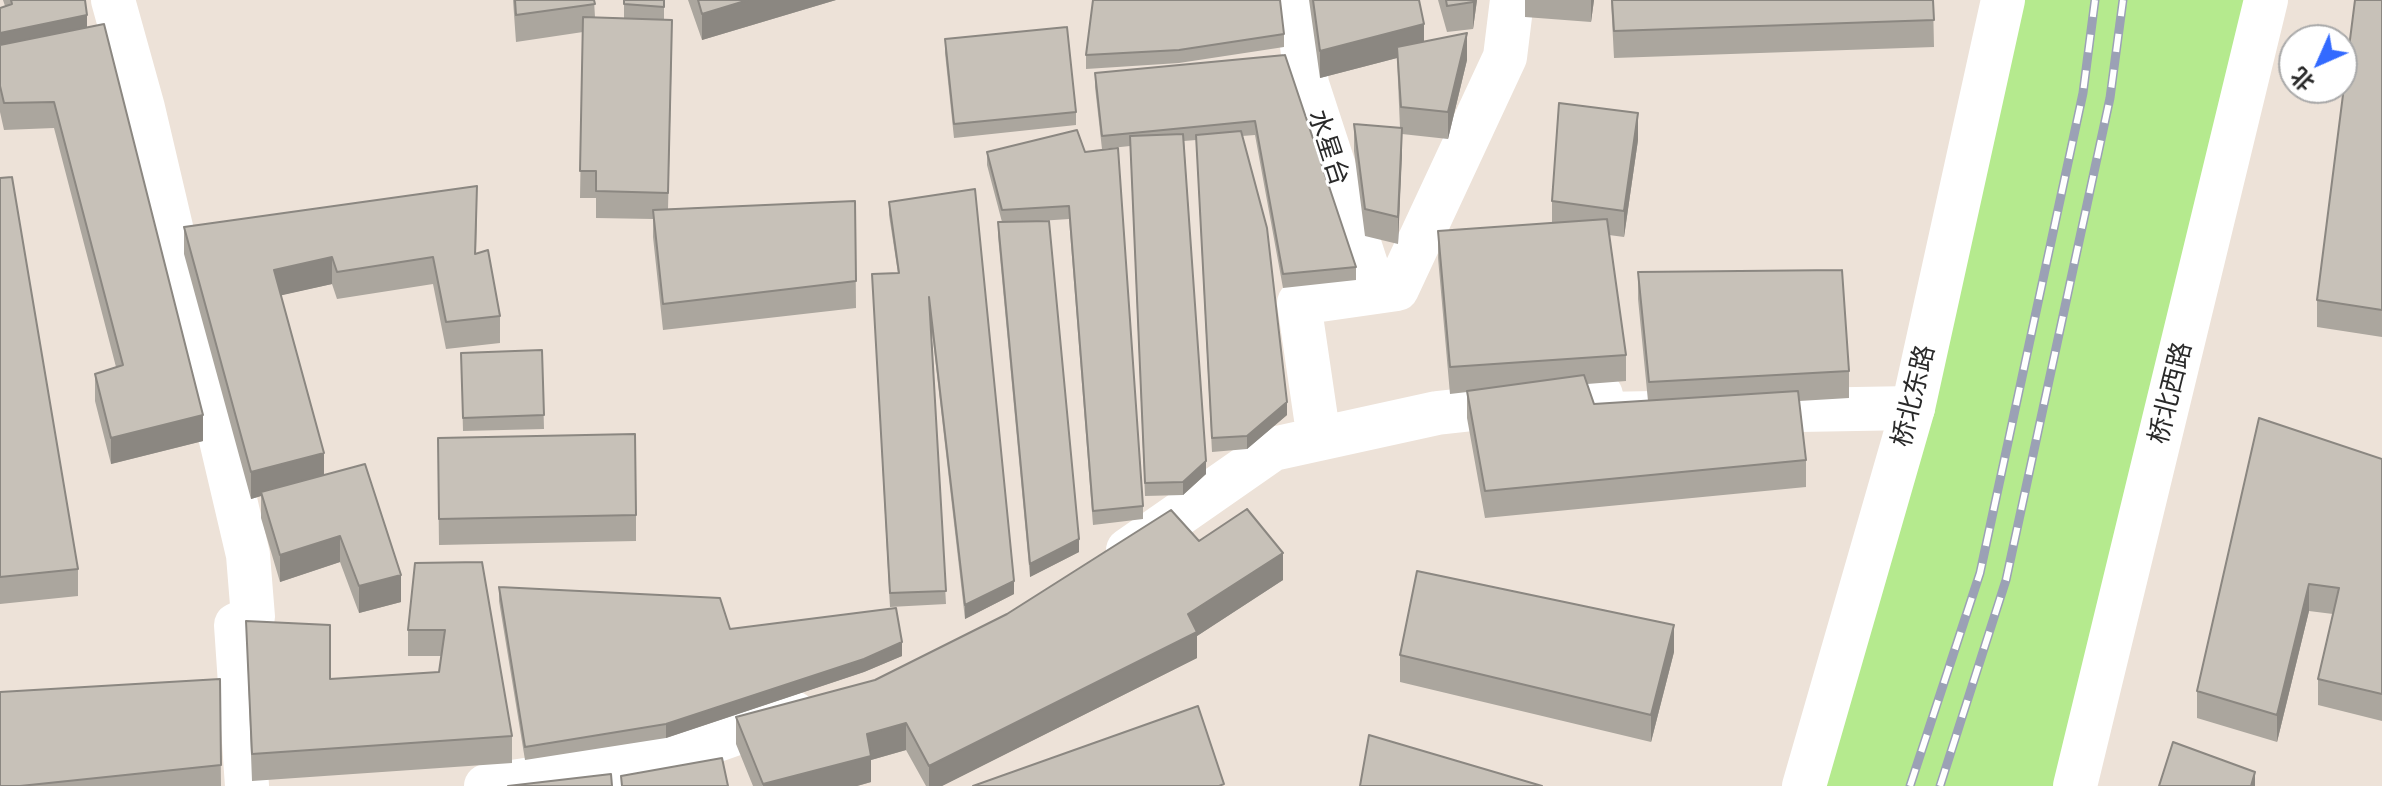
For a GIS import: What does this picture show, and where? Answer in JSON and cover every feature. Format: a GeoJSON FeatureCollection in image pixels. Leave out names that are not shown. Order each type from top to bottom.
{"type":"FeatureCollection","features":[{"type":"Feature","properties":{"kind":"street"},"geometry":{"type":"LineString","coordinates":[[113,0],[143,108],[248,555],[253,617],[236,625],[247,786]]}},
{"type":"Feature","properties":{"kind":"street","name":"水星台"},"geometry":{"type":"LineString","coordinates":[[1296,0],[1307,84],[1375,292]]}},
{"type":"Feature","properties":{"kind":"street"},"geometry":{"type":"LineString","coordinates":[[1319,439],[1299,303],[1397,289],[1505,57],[1512,0]]}},
{"type":"Feature","properties":{"kind":"street","name":"桥北东路"},"geometry":{"type":"LineString","coordinates":[[1804,786],[1913,408],[2003,0]]}},
{"type":"Feature","properties":{"kind":"street","name":"桥北西路"},"geometry":{"type":"LineString","coordinates":[[2075,786],[2266,0]]}},
{"type":"Feature","properties":{"kind":"street"},"geometry":{"type":"LineString","coordinates":[[1088,574],[1273,449],[1437,413],[1601,395],[1603,414],[1913,408]]}},
{"type":"Feature","properties":{"kind":"street"},"geometry":{"type":"LineString","coordinates":[[486,786],[663,759],[838,699]]}},
{"type":"Feature","properties":{"kind":"green space"},"geometry":{"type":"Polygon","coordinates":[[[2003,0],[2264,0],[2075,786],[1804,786],[2003,0]]]}},
{"type":"Feature","properties":{"kind":"building"},"geometry":{"type":"Polygon","coordinates":[[[11,0],[85,0],[87,15],[0,33],[0,8],[12,4],[11,0]]]}},
{"type":"Feature","properties":{"kind":"building"},"geometry":{"type":"Polygon","coordinates":[[[515,0],[594,0],[595,4],[516,15],[515,0]]]}},
{"type":"Feature","properties":{"kind":"building"},"geometry":{"type":"Polygon","coordinates":[[[624,0],[664,0],[664,7],[624,4],[624,0]]]}},
{"type":"Feature","properties":{"kind":"building"},"geometry":{"type":"Polygon","coordinates":[[[698,0],[748,0],[702,14],[698,0]]]}},
{"type":"Feature","properties":{"kind":"building"},"geometry":{"type":"Polygon","coordinates":[[[1093,0],[1280,0],[1284,34],[1179,50],[1086,55],[1093,0]]]}},
{"type":"Feature","properties":{"kind":"building"},"geometry":{"type":"Polygon","coordinates":[[[1313,0],[1419,0],[1424,24],[1320,51],[1313,0]]]}},
{"type":"Feature","properties":{"kind":"building"},"geometry":{"type":"Polygon","coordinates":[[[1446,0],[1474,0],[1447,6],[1446,0]]]}},
{"type":"Feature","properties":{"kind":"building"},"geometry":{"type":"Polygon","coordinates":[[[1612,0],[1933,0],[1934,20],[1614,31],[1612,0]]]}},
{"type":"Feature","properties":{"kind":"building"},"geometry":{"type":"Polygon","coordinates":[[[2355,0],[2382,0],[2382,310],[2317,300],[2342,104],[2358,104],[2358,24],[2352,24],[2355,0]]]}},
{"type":"Feature","properties":{"kind":"building"},"geometry":{"type":"Polygon","coordinates":[[[583,17],[672,20],[668,193],[596,191],[596,171],[580,171],[583,17]]]}},
{"type":"Feature","properties":{"kind":"building"},"geometry":{"type":"Polygon","coordinates":[[[104,24],[203,415],[111,438],[95,374],[123,365],[54,102],[4,103],[0,86],[0,45],[104,24]]]}},
{"type":"Feature","properties":{"kind":"building"},"geometry":{"type":"Polygon","coordinates":[[[1067,27],[1076,112],[954,124],[945,39],[1067,27]]]}},
{"type":"Feature","properties":{"kind":"building"},"geometry":{"type":"Polygon","coordinates":[[[1467,33],[1448,112],[1401,107],[1397,47],[1467,33]]]}},
{"type":"Feature","properties":{"kind":"building"},"geometry":{"type":"Polygon","coordinates":[[[1285,55],[1356,267],[1283,274],[1255,121],[1102,136],[1095,73],[1285,55]]]}},
{"type":"Feature","properties":{"kind":"building"},"geometry":{"type":"Polygon","coordinates":[[[1559,103],[1638,113],[1624,211],[1552,201],[1559,103]]]}},
{"type":"Feature","properties":{"kind":"building"},"geometry":{"type":"Polygon","coordinates":[[[1354,124],[1402,128],[1398,217],[1365,209],[1354,124]]]}},
{"type":"Feature","properties":{"kind":"building"},"geometry":{"type":"Polygon","coordinates":[[[1077,130],[1085,152],[1118,148],[1143,506],[1093,511],[1069,206],[1002,210],[987,152],[1077,130]]]}},
{"type":"Feature","properties":{"kind":"building"},"geometry":{"type":"Polygon","coordinates":[[[1241,131],[1267,228],[1287,402],[1247,436],[1212,438],[1196,135],[1241,131]]]}},
{"type":"Feature","properties":{"kind":"building"},"geometry":{"type":"Polygon","coordinates":[[[1183,134],[1206,461],[1183,482],[1145,483],[1130,136],[1183,134]]]}},
{"type":"Feature","properties":{"kind":"building"},"geometry":{"type":"Polygon","coordinates":[[[12,177],[78,569],[0,577],[0,178],[12,177]]]}},
{"type":"Feature","properties":{"kind":"building"},"geometry":{"type":"Polygon","coordinates":[[[477,186],[475,254],[488,250],[500,316],[446,322],[433,257],[337,272],[332,257],[274,270],[324,453],[251,472],[184,227],[477,186]]]}},
{"type":"Feature","properties":{"kind":"building"},"geometry":{"type":"Polygon","coordinates":[[[975,189],[1014,581],[965,605],[929,297],[946,591],[890,593],[872,274],[899,273],[889,202],[975,189]]]}},
{"type":"Feature","properties":{"kind":"building"},"geometry":{"type":"Polygon","coordinates":[[[855,201],[856,281],[663,304],[653,210],[855,201]]]}},
{"type":"Feature","properties":{"kind":"building"},"geometry":{"type":"Polygon","coordinates":[[[1607,219],[1626,355],[1450,367],[1438,231],[1607,219]]]}},
{"type":"Feature","properties":{"kind":"building"},"geometry":{"type":"Polygon","coordinates":[[[1049,221],[1079,539],[1030,564],[998,222],[1049,221]]]}},
{"type":"Feature","properties":{"kind":"building"},"geometry":{"type":"Polygon","coordinates":[[[1842,270],[1849,371],[1649,382],[1638,272],[1842,270]]]}},
{"type":"Feature","properties":{"kind":"building"},"geometry":{"type":"Polygon","coordinates":[[[542,350],[544,415],[463,418],[461,353],[542,350]]]}},
{"type":"Feature","properties":{"kind":"building"},"geometry":{"type":"Polygon","coordinates":[[[1584,375],[1594,404],[1798,391],[1806,460],[1485,491],[1467,391],[1584,375]]]}},
{"type":"Feature","properties":{"kind":"building"},"geometry":{"type":"Polygon","coordinates":[[[2259,418],[2382,459],[2382,694],[2318,679],[2339,588],[2309,584],[2277,715],[2197,691],[2259,418]]]}},
{"type":"Feature","properties":{"kind":"building"},"geometry":{"type":"Polygon","coordinates":[[[635,434],[636,515],[439,519],[438,438],[635,434]]]}},
{"type":"Feature","properties":{"kind":"building"},"geometry":{"type":"Polygon","coordinates":[[[365,464],[401,575],[359,586],[340,536],[280,555],[261,492],[365,464]]]}},
{"type":"Feature","properties":{"kind":"building"},"geometry":{"type":"Polygon","coordinates":[[[1247,509],[1283,553],[1188,614],[1197,632],[929,766],[906,723],[867,734],[871,756],[763,784],[736,717],[875,680],[1007,614],[1171,510],[1199,541],[1247,509]]]}},
{"type":"Feature","properties":{"kind":"building"},"geometry":{"type":"Polygon","coordinates":[[[482,562],[512,736],[252,754],[246,621],[330,625],[330,679],[439,672],[445,630],[408,630],[415,563],[482,562]]]}},
{"type":"Feature","properties":{"kind":"building"},"geometry":{"type":"Polygon","coordinates":[[[1417,571],[1674,625],[1651,715],[1400,655],[1417,571]]]}},
{"type":"Feature","properties":{"kind":"building"},"geometry":{"type":"Polygon","coordinates":[[[499,587],[720,598],[730,629],[896,608],[902,642],[864,659],[666,724],[525,747],[499,587]]]}},
{"type":"Feature","properties":{"kind":"building"},"geometry":{"type":"Polygon","coordinates":[[[220,679],[221,765],[0,786],[0,692],[220,679]]]}},
{"type":"Feature","properties":{"kind":"building"},"geometry":{"type":"Polygon","coordinates":[[[1198,706],[1224,784],[1219,786],[973,786],[1198,706]]]}},
{"type":"Feature","properties":{"kind":"building"},"geometry":{"type":"Polygon","coordinates":[[[1369,735],[1542,786],[1360,786],[1369,735]]]}},
{"type":"Feature","properties":{"kind":"building"},"geometry":{"type":"Polygon","coordinates":[[[2173,742],[2255,772],[2251,786],[2159,786],[2173,742]]]}},
{"type":"Feature","properties":{"kind":"building"},"geometry":{"type":"Polygon","coordinates":[[[722,758],[728,786],[622,786],[621,776],[722,758]]]}},
{"type":"Feature","properties":{"kind":"building"},"geometry":{"type":"Polygon","coordinates":[[[611,774],[612,786],[508,786],[611,774]]]}},
{"type":"Feature","properties":{"kind":"railway"},"geometry":{"type":"LineString","coordinates":[[1910,786],[1980,573],[2083,93],[2095,0]]}},
{"type":"Feature","properties":{"kind":"railway"},"geometry":{"type":"LineString","coordinates":[[1940,786],[2006,580],[2110,98],[2123,0]]}}]}
